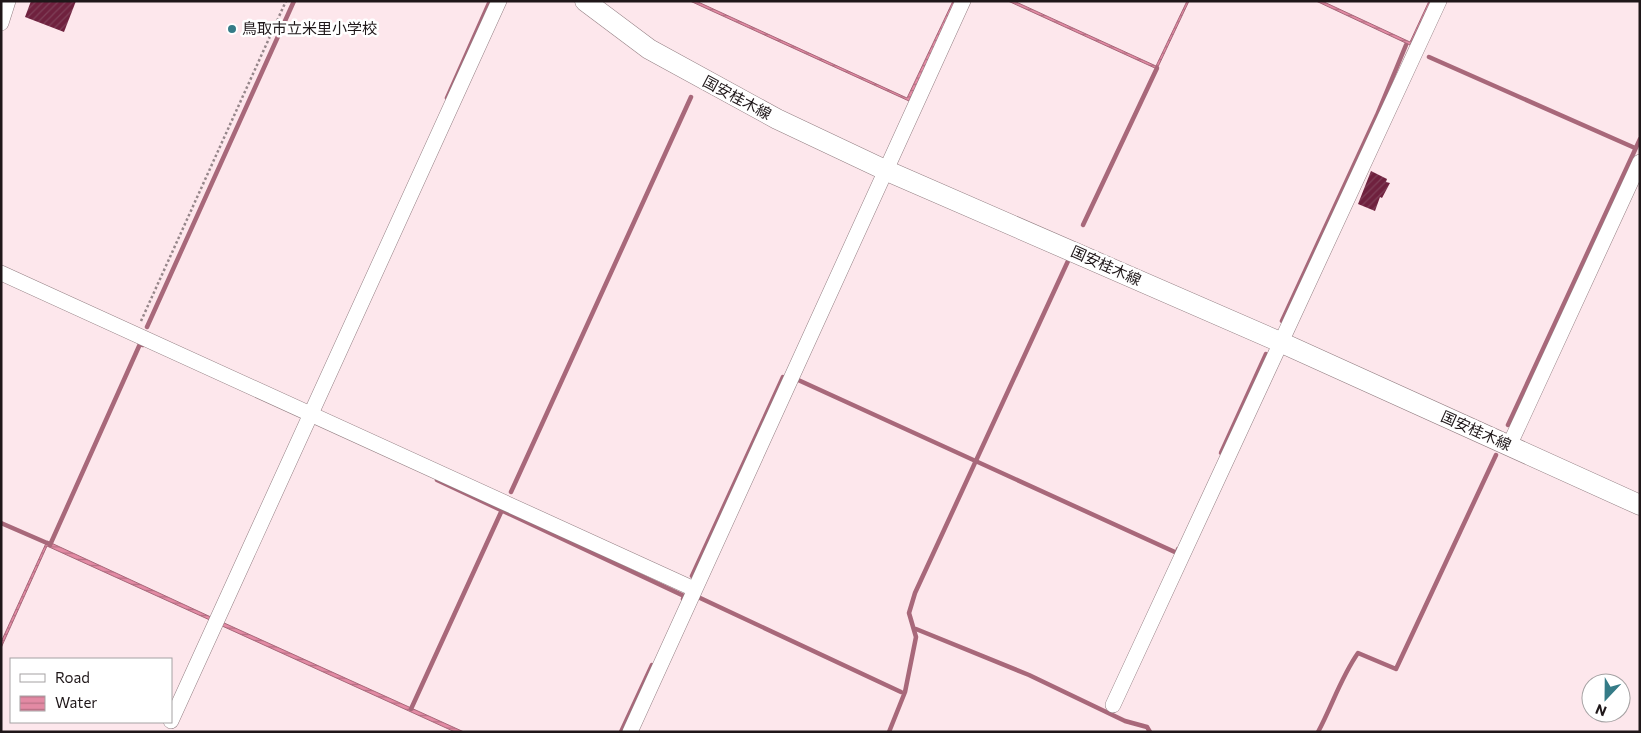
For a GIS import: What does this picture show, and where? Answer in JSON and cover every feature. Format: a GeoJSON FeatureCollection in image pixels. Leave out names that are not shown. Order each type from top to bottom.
{"type":"FeatureCollection","features":[{"type":"Feature","properties":{"kind":"main road","name":"国安桂木線"},"geometry":{"type":"LineString","coordinates":[[586,1],[649,49],[777,120],[885,170],[1280,342],[1640,506]]}},
{"type":"Feature","properties":{"kind":"street"},"geometry":{"type":"LineString","coordinates":[[1,23],[8,1]]}},
{"type":"Feature","properties":{"kind":"street"},"geometry":{"type":"LineString","coordinates":[[172,719],[499,1]]}},
{"type":"Feature","properties":{"kind":"street"},"geometry":{"type":"LineString","coordinates":[[630,732],[963,1]]}},
{"type":"Feature","properties":{"kind":"street"},"geometry":{"type":"LineString","coordinates":[[1114,706],[1280,342],[1439,1]]}},
{"type":"Feature","properties":{"kind":"street"},"geometry":{"type":"LineString","coordinates":[[1509,446],[1640,162]]}},
{"type":"Feature","properties":{"kind":"street"},"geometry":{"type":"LineString","coordinates":[[1,273],[694,589]]}},
{"type":"Feature","properties":{"kind":"path"},"geometry":{"type":"LineString","coordinates":[[135,334],[286,1]]}},
{"type":"Feature","properties":{"kind":"water"},"geometry":{"type":"Polygon","coordinates":[[[690,1],[696,1],[907,98],[953,1],[956,1],[909,101],[690,1]]]}},
{"type":"Feature","properties":{"kind":"water"},"geometry":{"type":"Polygon","coordinates":[[[1008,1],[1014,1],[1156,66],[1187,1],[1189,1],[1157,69],[1008,1]]]}},
{"type":"Feature","properties":{"kind":"water"},"geometry":{"type":"Polygon","coordinates":[[[1316,1],[1322,1],[1410,42],[1429,1],[1431,1],[1410,45],[1316,1]]]}},
{"type":"Feature","properties":{"kind":"water"},"geometry":{"type":"Polygon","coordinates":[[[47,541],[213,618],[212,621],[47,546],[1,648],[1,642],[47,541]]]}},
{"type":"Feature","properties":{"kind":"water"},"geometry":{"type":"Polygon","coordinates":[[[222,622],[464,732],[455,732],[220,625],[222,622]]]}},
{"type":"Feature","properties":{"kind":"building"},"geometry":{"type":"Polygon","coordinates":[[[31,1],[76,1],[64,32],[25,17],[31,1]]]}},
{"type":"Feature","properties":{"kind":"building"},"geometry":{"type":"Polygon","coordinates":[[[1371,171],[1387,179],[1386,182],[1390,183],[1382,198],[1380,197],[1375,211],[1358,204],[1371,171]]]}},
{"type":"Feature","properties":{"kind":"waterway"},"geometry":{"type":"LineString","coordinates":[[147,327],[294,1]]}},
{"type":"Feature","properties":{"kind":"waterway"},"geometry":{"type":"LineString","coordinates":[[447,98],[490,1]]}},
{"type":"Feature","properties":{"kind":"waterway"},"geometry":{"type":"LineString","coordinates":[[1282,321],[1377,115],[1406,45]]}},
{"type":"Feature","properties":{"kind":"waterway"},"geometry":{"type":"LineString","coordinates":[[1429,57],[1635,148]]}},
{"type":"Feature","properties":{"kind":"waterway"},"geometry":{"type":"LineString","coordinates":[[1083,225],[1157,68]]}},
{"type":"Feature","properties":{"kind":"waterway"},"geometry":{"type":"LineString","coordinates":[[511,492],[691,97]]}},
{"type":"Feature","properties":{"kind":"waterway"},"geometry":{"type":"LineString","coordinates":[[1508,425],[1640,139]]}},
{"type":"Feature","properties":{"kind":"waterway"},"geometry":{"type":"LineString","coordinates":[[889,732],[905,692],[916,637],[909,613],[915,593],[1068,261]]}},
{"type":"Feature","properties":{"kind":"waterway"},"geometry":{"type":"LineString","coordinates":[[50,545],[140,344],[143,345]]}},
{"type":"Feature","properties":{"kind":"waterway"},"geometry":{"type":"LineString","coordinates":[[1221,453],[1266,354]]}},
{"type":"Feature","properties":{"kind":"waterway"},"geometry":{"type":"LineString","coordinates":[[692,576],[783,377]]}},
{"type":"Feature","properties":{"kind":"waterway"},"geometry":{"type":"LineString","coordinates":[[796,379],[1177,553],[1178,549]]}},
{"type":"Feature","properties":{"kind":"waterway"},"geometry":{"type":"LineString","coordinates":[[1318,732],[1358,653],[1396,669],[1496,455]]}},
{"type":"Feature","properties":{"kind":"waterway"},"geometry":{"type":"LineString","coordinates":[[437,480],[684,596],[683,599]]}},
{"type":"Feature","properties":{"kind":"waterway"},"geometry":{"type":"LineString","coordinates":[[411,709],[502,510]]}},
{"type":"Feature","properties":{"kind":"waterway"},"geometry":{"type":"LineString","coordinates":[[1,523],[47,543]]}},
{"type":"Feature","properties":{"kind":"waterway"},"geometry":{"type":"LineString","coordinates":[[698,597],[901,692]]}},
{"type":"Feature","properties":{"kind":"waterway"},"geometry":{"type":"LineString","coordinates":[[916,629],[1029,675],[1125,721],[1147,727],[1150,732]]}},
{"type":"Feature","properties":{"kind":"waterway"},"geometry":{"type":"LineString","coordinates":[[621,732],[652,665]]}},
{"type":"Feature","properties":{"kind":"place","name":"鳥取市立米里小学校"},"geometry":{"type":"Point","coordinates":[232,29]}}]}
